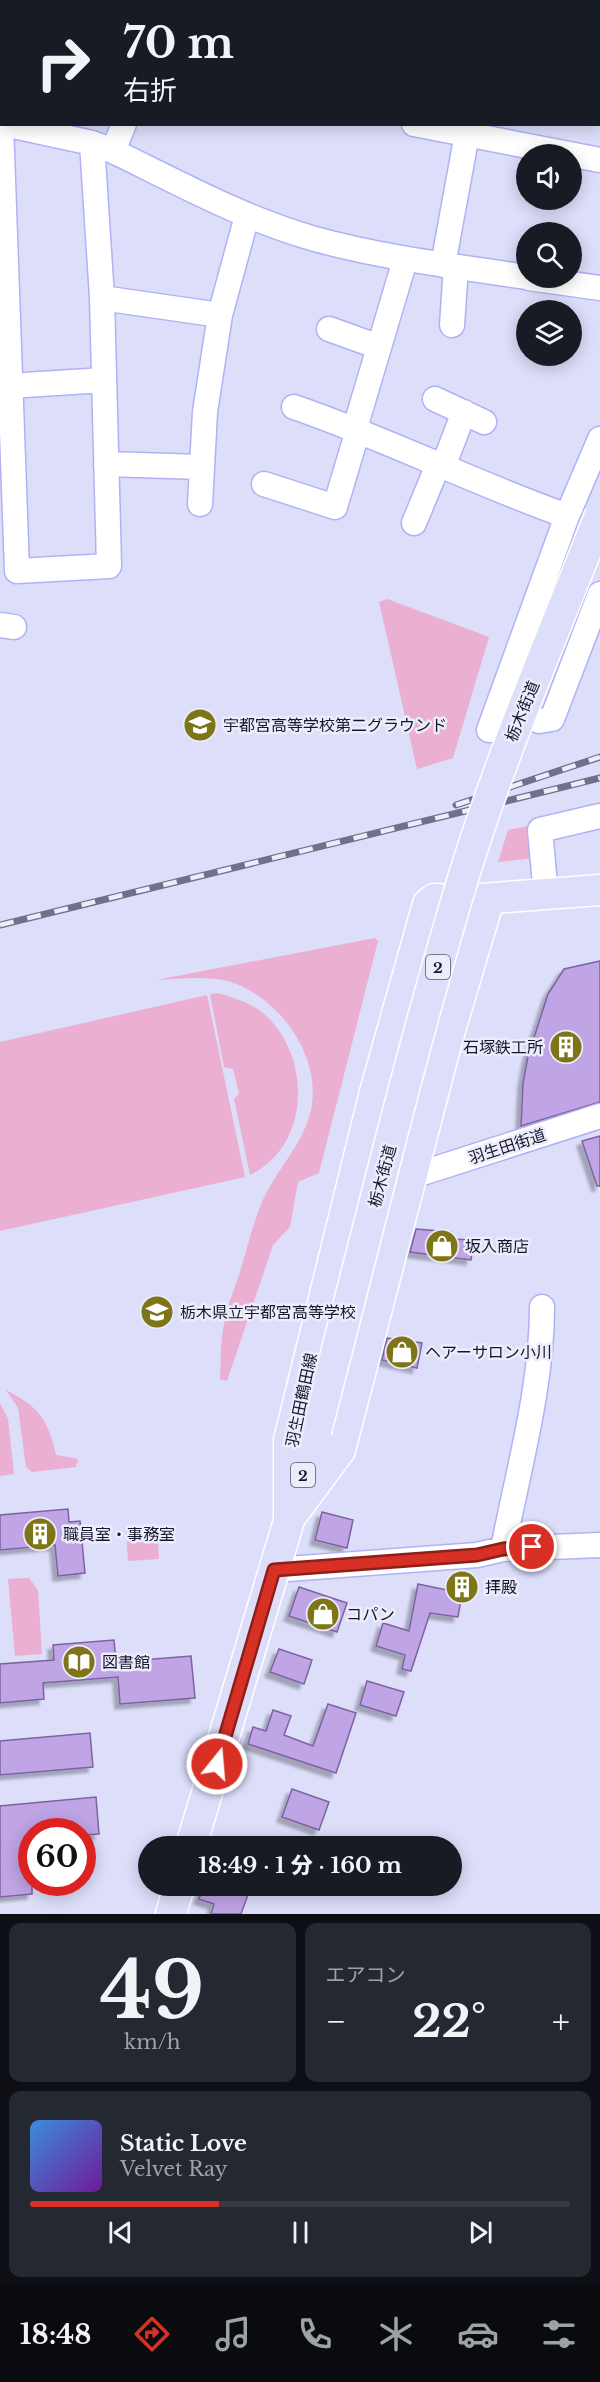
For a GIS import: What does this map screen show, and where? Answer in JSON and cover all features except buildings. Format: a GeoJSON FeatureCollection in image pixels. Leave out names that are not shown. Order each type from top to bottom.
{"type":"FeatureCollection","features":[{"type":"Feature","properties":{"kind":"main road","name":"栃木街道"},"geometry":{"type":"LineString","coordinates":[[195,1836],[316,1431],[418,1037],[466,870],[512,736],[600,515]]}},
{"type":"Feature","properties":{"kind":"main road"},"geometry":{"type":"LineString","coordinates":[[289,1519],[340,1450],[485,899],[600,890]]}},
{"type":"Feature","properties":{"kind":"main road","name":"羽生田鶴田線"},"geometry":{"type":"LineString","coordinates":[[289,1519],[289,1440],[400,998],[428,904],[434,899],[439,899]]}},
{"type":"Feature","properties":{"kind":"main road"},"geometry":{"type":"LineString","coordinates":[[171,1914],[176,1896]]}},
{"type":"Feature","properties":{"kind":"street"},"geometry":{"type":"LineString","coordinates":[[2,126],[9,386],[6,473],[17,572],[109,566],[102,298],[103,147],[122,126]]}},
{"type":"Feature","properties":{"kind":"street"},"geometry":{"type":"LineString","coordinates":[[11,126],[103,147],[247,216],[314,239],[405,260],[516,275]]}},
{"type":"Feature","properties":{"kind":"street"},"geometry":{"type":"LineString","coordinates":[[430,126],[471,131],[600,160]]}},
{"type":"Feature","properties":{"kind":"street"},"geometry":{"type":"LineString","coordinates":[[452,325],[450,266],[471,131]]}},
{"type":"Feature","properties":{"kind":"street"},"geometry":{"type":"LineString","coordinates":[[200,504],[205,412],[220,315],[247,216]]}},
{"type":"Feature","properties":{"kind":"street"},"geometry":{"type":"LineString","coordinates":[[264,484],[335,507],[405,260]]}},
{"type":"Feature","properties":{"kind":"street"},"geometry":{"type":"LineString","coordinates":[[582,285],[600,288]]}},
{"type":"Feature","properties":{"kind":"street"},"geometry":{"type":"LineString","coordinates":[[102,298],[220,315]]}},
{"type":"Feature","properties":{"kind":"street"},"geometry":{"type":"LineString","coordinates":[[329,328],[379,346]]}},
{"type":"Feature","properties":{"kind":"street"},"geometry":{"type":"LineString","coordinates":[[9,386],[104,380]]}},
{"type":"Feature","properties":{"kind":"street"},"geometry":{"type":"LineString","coordinates":[[414,523],[441,466],[474,417],[435,399]]}},
{"type":"Feature","properties":{"kind":"street"},"geometry":{"type":"LineString","coordinates":[[294,407],[357,429],[496,491],[567,516]]}},
{"type":"Feature","properties":{"kind":"street"},"geometry":{"type":"LineString","coordinates":[[497,729],[489,730],[567,516],[600,439]]}},
{"type":"Feature","properties":{"kind":"street"},"geometry":{"type":"LineString","coordinates":[[106,464],[202,467]]}},
{"type":"Feature","properties":{"kind":"street"},"geometry":{"type":"LineString","coordinates":[[539,721],[552,719],[600,594]]}},
{"type":"Feature","properties":{"kind":"street"},"geometry":{"type":"LineString","coordinates":[[546,895],[540,830],[600,816]]}},
{"type":"Feature","properties":{"kind":"street","name":"羽生田街道"},"geometry":{"type":"LineString","coordinates":[[413,1176],[600,1116]]}},
{"type":"Feature","properties":{"kind":"street"},"geometry":{"type":"LineString","coordinates":[[503,1549],[537,1371],[542,1339],[542,1307]]}},
{"type":"Feature","properties":{"kind":"street"},"geometry":{"type":"LineString","coordinates":[[274,1570],[477,1555],[503,1549],[600,1545]]}},
{"type":"Feature","properties":{"kind":"shaded area"},"geometry":{"type":"Polygon","coordinates":[[[387,599],[489,637],[453,758],[417,769],[379,602],[387,599]]]}},
{"type":"Feature","properties":{"kind":"shaded area"},"geometry":{"type":"Polygon","coordinates":[[[533,825],[535,858],[498,862],[508,830],[533,825]]]}},
{"type":"Feature","properties":{"kind":"shaded area"},"geometry":{"type":"Polygon","coordinates":[[[375,938],[378,941],[319,1173],[298,1182],[290,1227],[273,1245],[227,1381],[220,1379],[222,1338],[227,1310],[262,1202],[296,1146],[307,1123],[313,1090],[310,1071],[295,1034],[268,1003],[252,991],[234,983],[215,979],[156,980],[375,938]]]}},
{"type":"Feature","properties":{"kind":"shaded area"},"geometry":{"type":"Polygon","coordinates":[[[218,993],[248,1003],[264,1014],[280,1032],[291,1053],[297,1076],[298,1099],[294,1122],[285,1144],[270,1161],[250,1175],[234,1099],[239,1093],[233,1069],[224,1067],[210,994],[218,993]]]}},
{"type":"Feature","properties":{"kind":"shaded area"},"geometry":{"type":"Polygon","coordinates":[[[207,995],[245,1177],[0,1231],[0,1042],[207,995]]]}},
{"type":"Feature","properties":{"kind":"shaded area"},"geometry":{"type":"Polygon","coordinates":[[[6,1390],[27,1402],[40,1415],[49,1432],[56,1455],[78,1459],[76,1467],[32,1472],[26,1467],[18,1408],[6,1390]]]}},
{"type":"Feature","properties":{"kind":"shaded area"},"geometry":{"type":"Polygon","coordinates":[[[0,1403],[8,1419],[14,1474],[0,1476],[0,1403]]]}},
{"type":"Feature","properties":{"kind":"shaded area"},"geometry":{"type":"Polygon","coordinates":[[[157,1529],[159,1559],[128,1561],[126,1531],[157,1529]]]}},
{"type":"Feature","properties":{"kind":"shaded area"},"geometry":{"type":"Polygon","coordinates":[[[29,1578],[38,1590],[42,1654],[15,1656],[8,1579],[29,1578]]]}},
{"type":"Feature","properties":{"kind":"railway"},"geometry":{"type":"LineString","coordinates":[[456,805],[600,757]]}},
{"type":"Feature","properties":{"kind":"railway"},"geometry":{"type":"LineString","coordinates":[[0,925],[600,778]]}},
{"type":"Feature","properties":{"kind":"place","name":"宇都宮高等学校第二グラウンド"},"geometry":{"type":"Point","coordinates":[200,725]}},
{"type":"Feature","properties":{"kind":"place","name":"石塚鉄工所"},"geometry":{"type":"Point","coordinates":[566,1047]}},
{"type":"Feature","properties":{"kind":"place","name":"坂入商店"},"geometry":{"type":"Point","coordinates":[442,1246]}},
{"type":"Feature","properties":{"kind":"place","name":"栃木県立宇都宮高等学校"},"geometry":{"type":"Point","coordinates":[157,1312]}},
{"type":"Feature","properties":{"kind":"place","name":"ヘアーサロン小川"},"geometry":{"type":"Point","coordinates":[402,1352]}},
{"type":"Feature","properties":{"kind":"place","name":"職員室・事務室"},"geometry":{"type":"Point","coordinates":[40,1534]}},
{"type":"Feature","properties":{"kind":"place","name":"拝殿"},"geometry":{"type":"Point","coordinates":[462,1587]}},
{"type":"Feature","properties":{"kind":"place","name":"コパン"},"geometry":{"type":"Point","coordinates":[323,1614]}},
{"type":"Feature","properties":{"kind":"place","name":"図書館"},"geometry":{"type":"Point","coordinates":[79,1662]}},
{"type":"Feature","properties":{"kind":"route"},"geometry":{"type":"LineString","coordinates":[[217,1764],[274,1570],[477,1555],[488,1551],[532,1547]]}}]}
